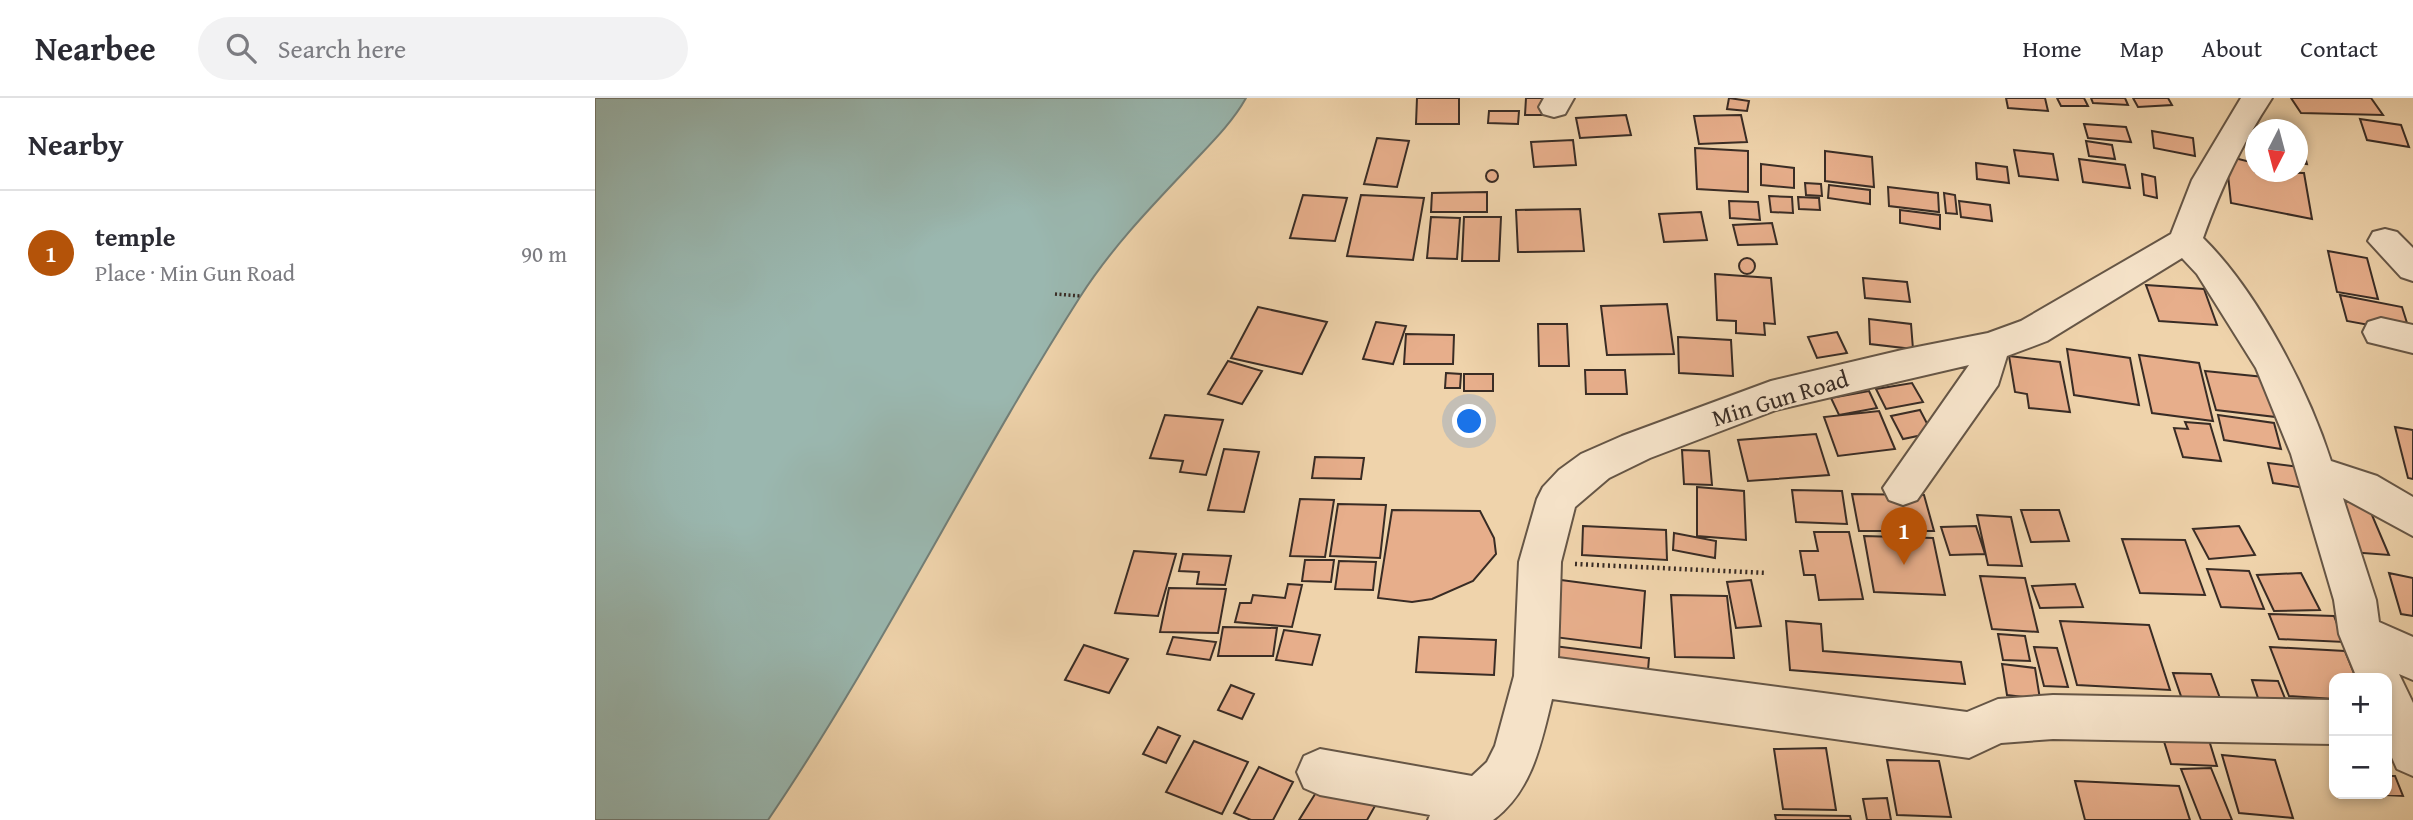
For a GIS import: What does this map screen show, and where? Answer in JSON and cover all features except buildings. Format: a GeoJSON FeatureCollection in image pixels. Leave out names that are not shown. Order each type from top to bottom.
{"type":"FeatureCollection","features":[{"type":"Feature","properties":{"kind":"street"},"geometry":{"type":"LineString","coordinates":[[2257,98],[2245,112],[2208,180],[2185,241],[2209,265],[2272,363],[2317,473],[2355,600],[2360,634],[2377,673]]}},
{"type":"Feature","properties":{"kind":"street","name":"Min Gun Road"},"geometry":{"type":"LineString","coordinates":[[1466,811],[1503,778],[1515,753],[1536,676],[1540,562],[1557,499],[1595,466],[1636,447],[1771,396],[1902,364],[1991,347],[2034,331],[2185,241]]}},
{"type":"Feature","properties":{"kind":"street"},"geometry":{"type":"LineString","coordinates":[[2385,241],[2413,268]]}},
{"type":"Feature","properties":{"kind":"street"},"geometry":{"type":"LineString","coordinates":[[1903,488],[1985,375],[1991,347]]}},
{"type":"Feature","properties":{"kind":"street"},"geometry":{"type":"LineString","coordinates":[[2317,473],[2363,488],[2413,518]]}},
{"type":"Feature","properties":{"kind":"street"},"geometry":{"type":"LineString","coordinates":[[2360,634],[2413,659]]}},
{"type":"Feature","properties":{"kind":"street"},"geometry":{"type":"LineString","coordinates":[[1536,676],[1969,735],[1998,720],[2053,716],[2329,722]]}},
{"type":"Feature","properties":{"kind":"street"},"geometry":{"type":"LineString","coordinates":[[1320,772],[1466,811]]}},
{"type":"Feature","properties":{"kind":"path"},"geometry":{"type":"LineString","coordinates":[[1055,294],[1081,296]]}},
{"type":"Feature","properties":{"kind":"path"},"geometry":{"type":"LineString","coordinates":[[1540,562],[1767,573]]}},
{"type":"Feature","properties":{"kind":"water"},"geometry":{"type":"Polygon","coordinates":[[[595,98],[1246,98],[1218,136],[1116,247],[1080,297],[1001,427],[850,691],[768,820],[595,820],[595,98]]]}},
{"type":"Feature","properties":{"kind":"place","name":"temple"},"geometry":{"type":"Point","coordinates":[1904,565]}}]}
